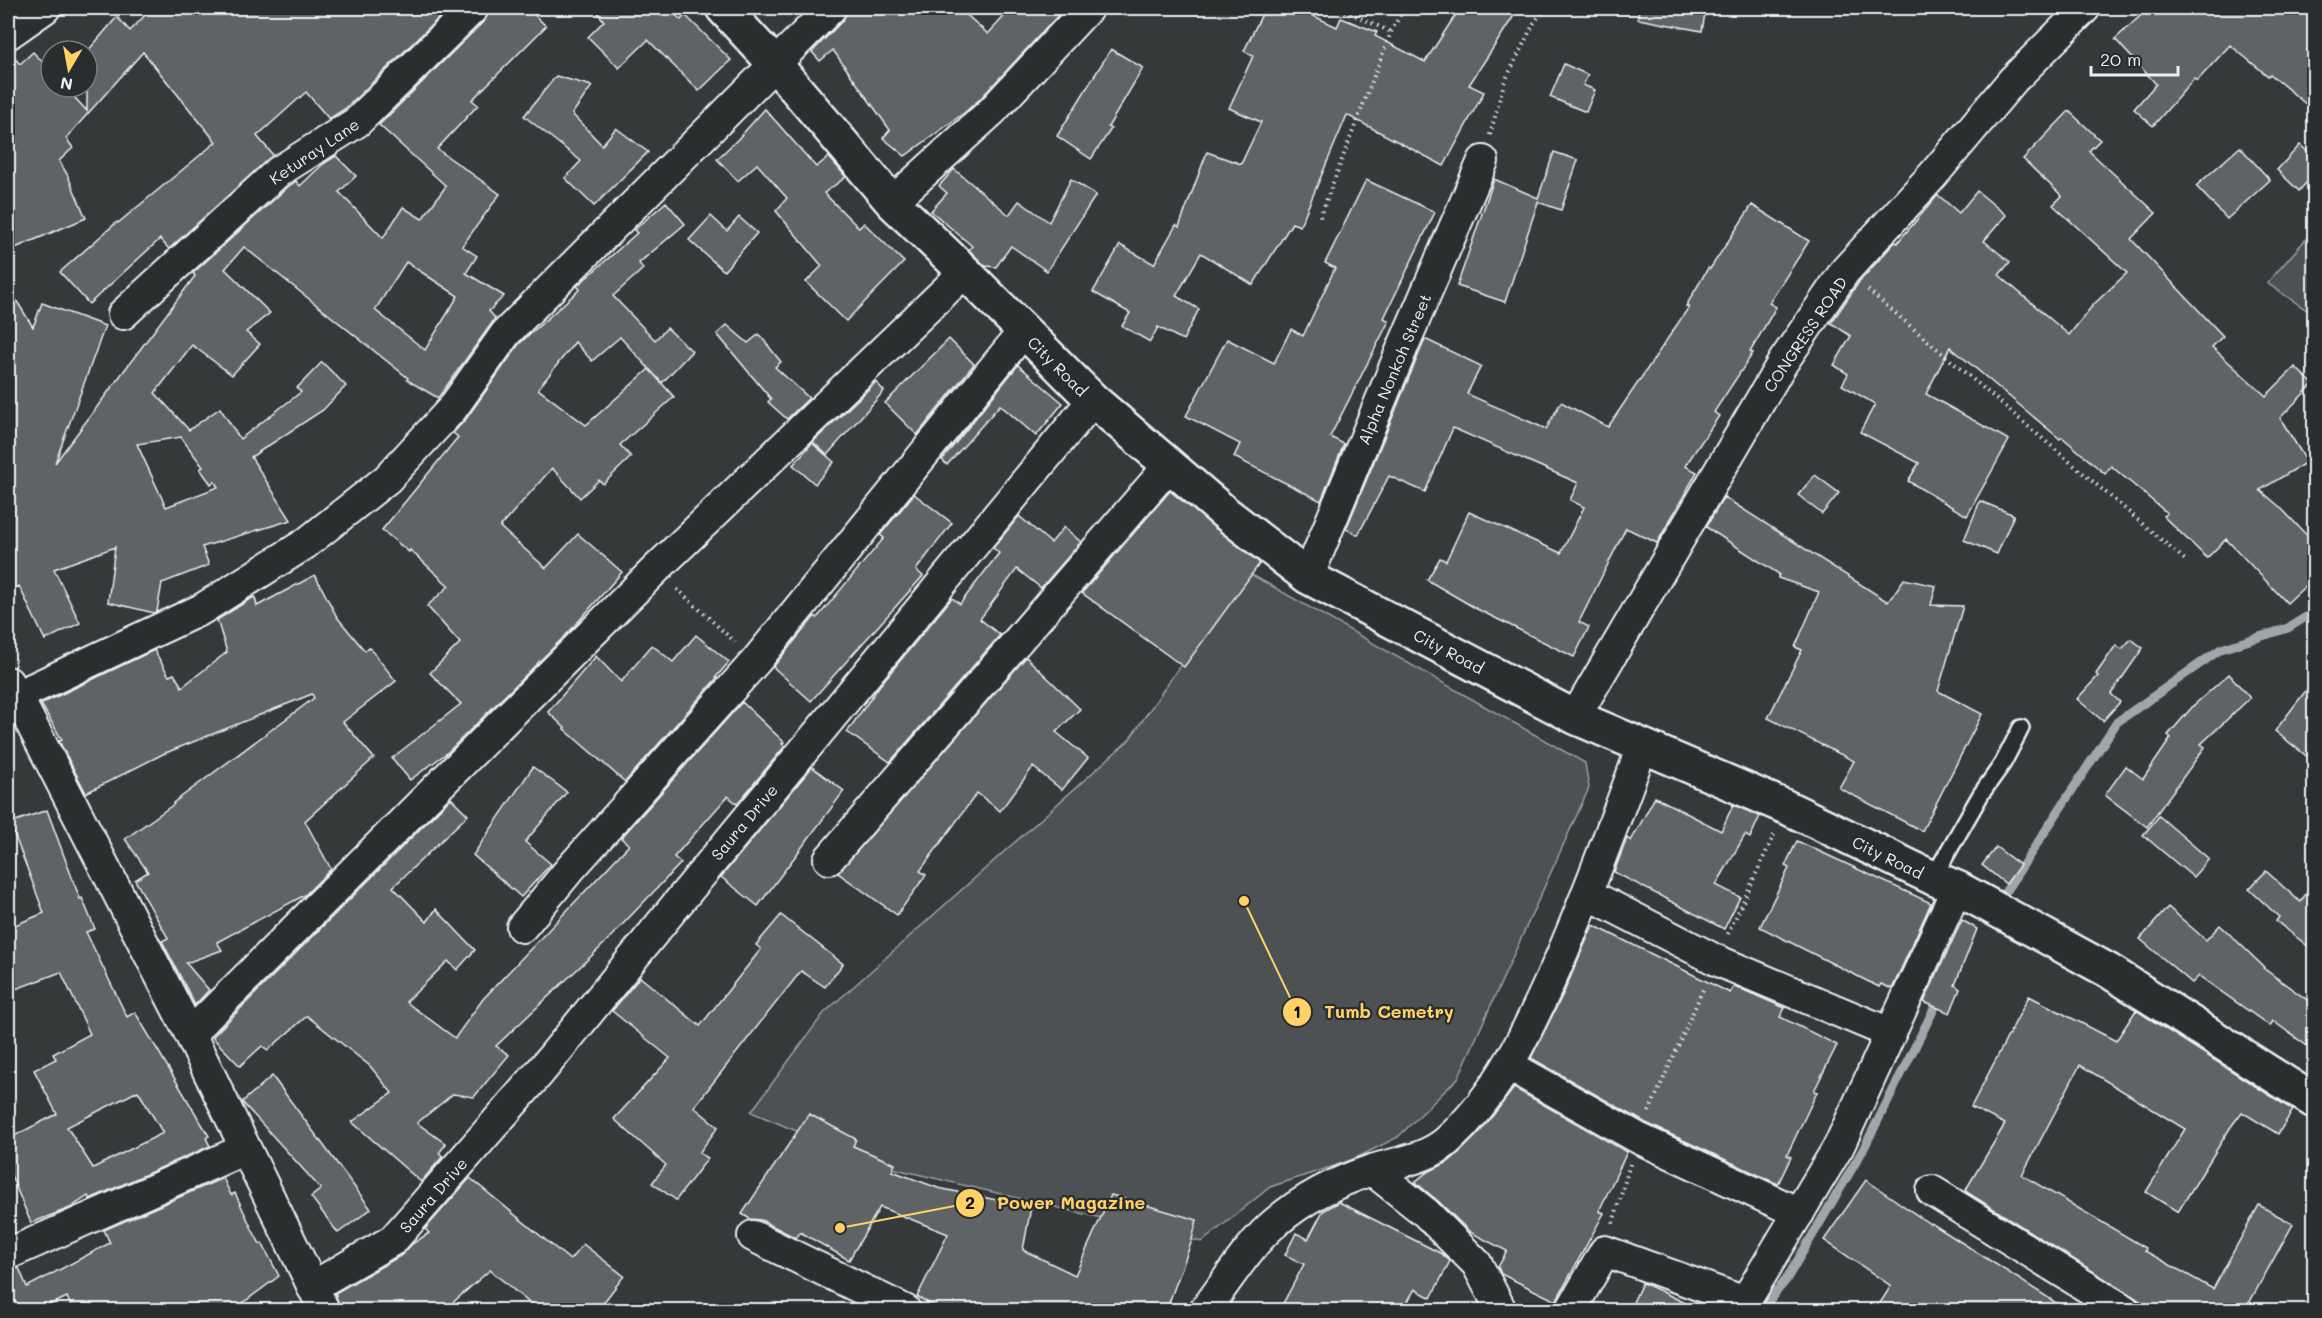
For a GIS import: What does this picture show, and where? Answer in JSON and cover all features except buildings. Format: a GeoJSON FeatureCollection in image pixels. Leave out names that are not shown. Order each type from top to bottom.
{"type":"FeatureCollection","features":[{"type":"Feature","properties":{"kind":"main road","name":"City Road"},"geometry":{"type":"LineString","coordinates":[[723,8],[774,63],[892,202],[1023,332],[1093,400],[1168,467],[1308,577],[1575,717],[1786,807],[1945,883],[2109,971],[2314,1101]]}},
{"type":"Feature","properties":{"kind":"street"},"geometry":{"type":"LineString","coordinates":[[8,34],[45,8]]}},
{"type":"Feature","properties":{"kind":"street","name":"Keturay Lane"},"geometry":{"type":"LineString","coordinates":[[123,314],[278,172],[357,122],[473,8]]}},
{"type":"Feature","properties":{"kind":"street"},"geometry":{"type":"LineString","coordinates":[[318,1299],[190,1034],[12,689],[202,609],[305,544],[387,479],[452,409],[506,333],[831,8]]}},
{"type":"Feature","properties":{"kind":"street"},"geometry":{"type":"LineString","coordinates":[[892,202],[992,111],[1088,8]]}},
{"type":"Feature","properties":{"kind":"street"},"geometry":{"type":"LineString","coordinates":[[1845,271],[1933,175],[2013,80],[2085,8]]}},
{"type":"Feature","properties":{"kind":"street","name":"Alpha Nonkoh Street"},"geometry":{"type":"LineString","coordinates":[[1308,577],[1483,161]]}},
{"type":"Feature","properties":{"kind":"street","name":"CONGRESS ROAD"},"geometry":{"type":"LineString","coordinates":[[1575,717],[1783,362],[1845,271]]}},
{"type":"Feature","properties":{"kind":"street"},"geometry":{"type":"LineString","coordinates":[[190,1034],[656,570],[965,272]]}},
{"type":"Feature","properties":{"kind":"street"},"geometry":{"type":"LineString","coordinates":[[522,927],[570,869],[756,661],[1023,332]]}},
{"type":"Feature","properties":{"kind":"street","name":"Saura Drive"},"geometry":{"type":"LineString","coordinates":[[318,1299],[393,1240],[540,1072],[1093,400]]}},
{"type":"Feature","properties":{"kind":"street"},"geometry":{"type":"LineString","coordinates":[[829,859],[1168,467]]}},
{"type":"Feature","properties":{"kind":"street"},"geometry":{"type":"LineString","coordinates":[[1205,1311],[1241,1262],[1275,1222],[1318,1193],[1372,1170],[1411,1161],[1446,1143],[1478,1109],[1510,1066],[1539,1006],[1588,894],[1643,745]]}},
{"type":"Feature","properties":{"kind":"street"},"geometry":{"type":"LineString","coordinates":[[1571,1311],[1605,1251],[1742,1306],[1839,1146],[1890,1033],[1945,883]]}},
{"type":"Feature","properties":{"kind":"street"},"geometry":{"type":"LineString","coordinates":[[1588,894],[1716,960],[1890,1033]]}},
{"type":"Feature","properties":{"kind":"street"},"geometry":{"type":"LineString","coordinates":[[1510,1066],[1638,1138],[1799,1213]]}},
{"type":"Feature","properties":{"kind":"street"},"geometry":{"type":"LineString","coordinates":[[8,1254],[245,1149]]}},
{"type":"Feature","properties":{"kind":"street"},"geometry":{"type":"LineString","coordinates":[[1372,1170],[1426,1213],[1477,1264],[1501,1311]]}},
{"type":"Feature","properties":{"kind":"street"},"geometry":{"type":"LineString","coordinates":[[1932,1191],[2124,1311]]}},
{"type":"Feature","properties":{"kind":"street"},"geometry":{"type":"LineString","coordinates":[[753,1236],[905,1311]]}},
{"type":"Feature","properties":{"kind":"lane"},"geometry":{"type":"LineString","coordinates":[[1945,883],[1981,794],[2003,763],[2021,728]]}},
{"type":"Feature","properties":{"kind":"path"},"geometry":{"type":"LineString","coordinates":[[1339,8],[1391,32]]}},
{"type":"Feature","properties":{"kind":"path"},"geometry":{"type":"LineString","coordinates":[[1320,218],[1391,32],[1404,8]]}},
{"type":"Feature","properties":{"kind":"path"},"geometry":{"type":"LineString","coordinates":[[1483,161],[1504,83],[1534,23],[1545,8]]}},
{"type":"Feature","properties":{"kind":"path","name":"CONGRESS ROAD"},"geometry":{"type":"LineString","coordinates":[[1845,271],[2185,560]]}},
{"type":"Feature","properties":{"kind":"path"},"geometry":{"type":"LineString","coordinates":[[656,570],[756,661]]}},
{"type":"Feature","properties":{"kind":"path"},"geometry":{"type":"LineString","coordinates":[[1605,1251],[1638,1138],[1786,807]]}},
{"type":"Feature","properties":{"kind":"shaded area"},"geometry":{"type":"Polygon","coordinates":[[[2314,230],[2314,315],[2267,283],[2314,230]]]}},
{"type":"Feature","properties":{"kind":"shaded area"},"geometry":{"type":"Polygon","coordinates":[[[1245,571],[1585,763],[1589,788],[1458,1078],[1398,1137],[1352,1160],[1270,1187],[1202,1242],[875,1164],[751,1112],[824,1013],[1129,740],[1245,571]]]}},
{"type":"Feature","properties":{"kind":"waterway"},"geometry":{"type":"LineString","coordinates":[[1998,903],[2117,722],[2221,649],[2288,628],[2314,612]]}},
{"type":"Feature","properties":{"kind":"waterway"},"geometry":{"type":"LineString","coordinates":[[1761,1310],[1786,1280],[1863,1150],[1940,997]]}},
{"type":"Feature","properties":{"kind":"place","name":"Tumb Cemetry"},"geometry":{"type":"Point","coordinates":[1244,901]}},
{"type":"Feature","properties":{"kind":"place","name":"Power Magazine"},"geometry":{"type":"Point","coordinates":[840,1228]}}]}
